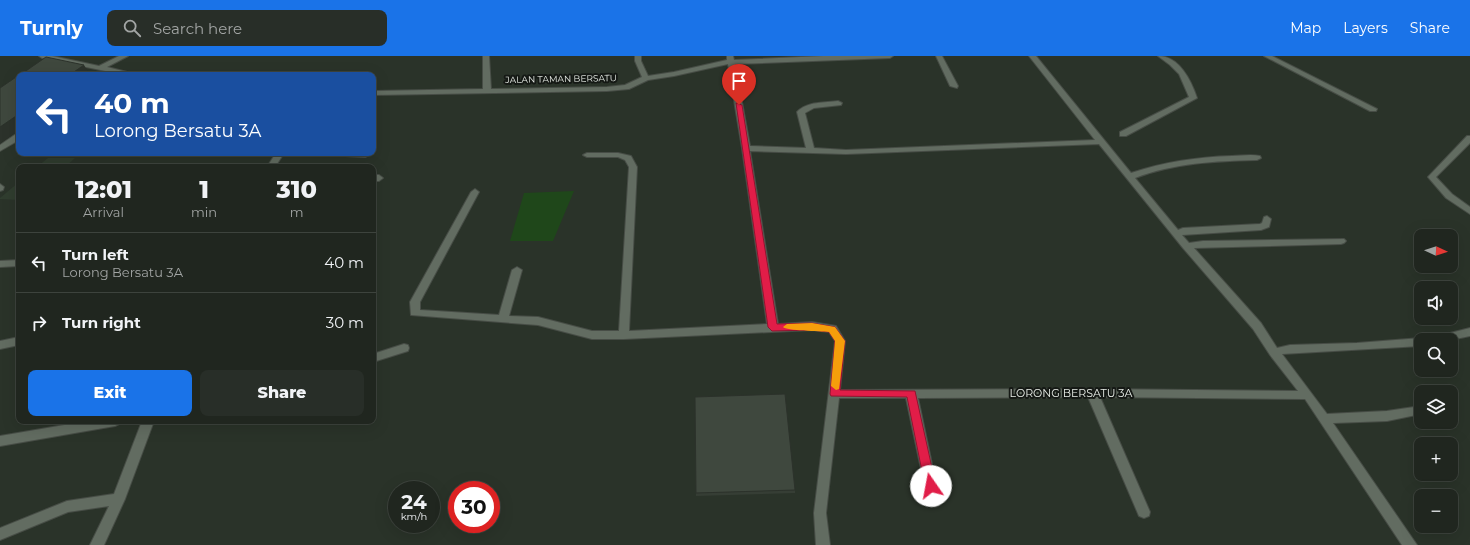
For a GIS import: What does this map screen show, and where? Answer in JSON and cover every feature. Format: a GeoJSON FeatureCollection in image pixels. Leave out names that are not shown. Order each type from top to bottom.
{"type":"FeatureCollection","features":[{"type":"Feature","properties":{"kind":"street"},"geometry":{"type":"LineString","coordinates":[[98,68],[124,56]]}},
{"type":"Feature","properties":{"kind":"street"},"geometry":{"type":"LineString","coordinates":[[486,56],[487,90]]}},
{"type":"Feature","properties":{"kind":"street"},"geometry":{"type":"LineString","coordinates":[[638,56],[638,61],[646,78]]}},
{"type":"Feature","properties":{"kind":"street","name":"JALAN TAMAN BERSATU"},"geometry":{"type":"LineString","coordinates":[[376,93],[607,89],[626,87],[646,78],[731,59],[890,56]]}},
{"type":"Feature","properties":{"kind":"street"},"geometry":{"type":"LineString","coordinates":[[939,56],[954,86]]}},
{"type":"Feature","properties":{"kind":"street"},"geometry":{"type":"LineString","coordinates":[[1032,56],[1100,142],[1176,234],[1257,326],[1274,352],[1308,394],[1324,420],[1410,545]]}},
{"type":"Feature","properties":{"kind":"street"},"geometry":{"type":"LineString","coordinates":[[1123,134],[1193,98],[1191,89],[1176,66],[1161,56]]}},
{"type":"Feature","properties":{"kind":"street"},"geometry":{"type":"LineString","coordinates":[[1268,56],[1373,109]]}},
{"type":"Feature","properties":{"kind":"street"},"geometry":{"type":"LineString","coordinates":[[50,58],[98,68],[106,72]]}},
{"type":"Feature","properties":{"kind":"street"},"geometry":{"type":"LineString","coordinates":[[731,59],[746,148],[772,327]]}},
{"type":"Feature","properties":{"kind":"street"},"geometry":{"type":"LineString","coordinates":[[811,151],[806,137],[801,112],[810,107],[838,103]]}},
{"type":"Feature","properties":{"kind":"street"},"geometry":{"type":"LineString","coordinates":[[0,149],[16,138]]}},
{"type":"Feature","properties":{"kind":"street"},"geometry":{"type":"LineString","coordinates":[[1470,138],[1432,176],[1440,188],[1455,202],[1470,211]]}},
{"type":"Feature","properties":{"kind":"street"},"geometry":{"type":"LineString","coordinates":[[746,148],[811,151],[909,150],[1100,142]]}},
{"type":"Feature","properties":{"kind":"street"},"geometry":{"type":"LineString","coordinates":[[586,155],[618,155],[628,158],[633,167],[624,335]]}},
{"type":"Feature","properties":{"kind":"street"},"geometry":{"type":"LineString","coordinates":[[1129,177],[1161,166],[1190,161],[1212,158],[1257,158]]}},
{"type":"Feature","properties":{"kind":"street"},"geometry":{"type":"LineString","coordinates":[[475,192],[416,302],[415,313],[538,321],[592,335],[624,335],[772,327],[812,326],[832,329],[840,341],[820,513],[823,545]]}},
{"type":"Feature","properties":{"kind":"street"},"geometry":{"type":"LineString","coordinates":[[1176,234],[1183,231],[1261,227],[1266,225],[1267,219]]}},
{"type":"Feature","properties":{"kind":"street"},"geometry":{"type":"LineString","coordinates":[[1186,246],[1203,244],[1341,241]]}},
{"type":"Feature","properties":{"kind":"street"},"geometry":{"type":"LineString","coordinates":[[0,264],[16,262]]}},
{"type":"Feature","properties":{"kind":"street"},"geometry":{"type":"LineString","coordinates":[[503,318],[517,270]]}},
{"type":"Feature","properties":{"kind":"street"},"geometry":{"type":"LineString","coordinates":[[1458,335],[1470,332]]}},
{"type":"Feature","properties":{"kind":"street"},"geometry":{"type":"LineString","coordinates":[[0,345],[16,342]]}},
{"type":"Feature","properties":{"kind":"street"},"geometry":{"type":"LineString","coordinates":[[1274,352],[1290,348],[1357,347],[1414,343]]}},
{"type":"Feature","properties":{"kind":"street"},"geometry":{"type":"LineString","coordinates":[[376,357],[404,348]]}},
{"type":"Feature","properties":{"kind":"street"},"geometry":{"type":"LineString","coordinates":[[911,393],[934,502]]}},
{"type":"Feature","properties":{"kind":"street"},"geometry":{"type":"LineString","coordinates":[[1092,393],[1144,512]]}},
{"type":"Feature","properties":{"kind":"street","name":"LORONG BERSATU 3A"},"geometry":{"type":"LineString","coordinates":[[835,394],[1308,394]]}},
{"type":"Feature","properties":{"kind":"street"},"geometry":{"type":"LineString","coordinates":[[1324,420],[1387,416],[1414,411]]}},
{"type":"Feature","properties":{"kind":"street"},"geometry":{"type":"LineString","coordinates":[[0,441],[98,424]]}},
{"type":"Feature","properties":{"kind":"street"},"geometry":{"type":"LineString","coordinates":[[97,545],[119,499],[147,424]]}},
{"type":"Feature","properties":{"kind":"street"},"geometry":{"type":"LineString","coordinates":[[0,534],[66,507],[119,499]]}},
{"type":"Feature","properties":{"kind":"shaded area"},"geometry":{"type":"Polygon","coordinates":[[[48,158],[75,158],[68,164],[41,164],[48,158]]]}},
{"type":"Feature","properties":{"kind":"shaded area"},"geometry":{"type":"Polygon","coordinates":[[[16,185],[16,200],[0,198],[16,185]]]}},
{"type":"Feature","properties":{"kind":"green space"},"geometry":{"type":"Polygon","coordinates":[[[574,191],[553,241],[510,241],[524,193],[574,191]]]}},
{"type":"Feature","properties":{"kind":"building"},"geometry":{"type":"Polygon","coordinates":[[[46,57],[84,65],[74,72],[24,72],[46,57]]]}},
{"type":"Feature","properties":{"kind":"building"},"geometry":{"type":"Polygon","coordinates":[[[16,77],[16,116],[0,127],[0,88],[16,77]]]}},
{"type":"Feature","properties":{"kind":"building"},"geometry":{"type":"Polygon","coordinates":[[[785,394],[795,490],[696,493],[695,397],[785,394]]]}},
{"type":"Feature","properties":{"kind":"slow traffic"},"geometry":{"type":"LineString","coordinates":[[787,327],[812,326],[832,329],[840,341],[836,386]]}},
{"type":"Feature","properties":{"kind":"route"},"geometry":{"type":"LineString","coordinates":[[739,105],[772,327],[812,326],[832,329],[840,341],[835,394],[911,393],[931,486]]}}]}
